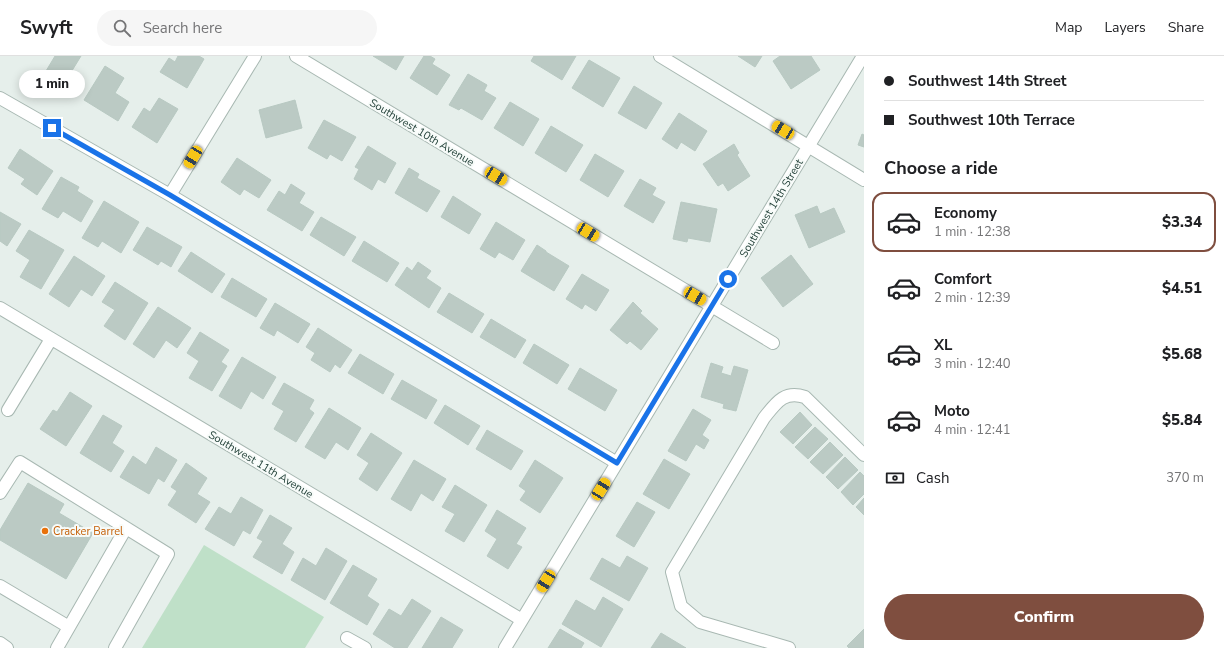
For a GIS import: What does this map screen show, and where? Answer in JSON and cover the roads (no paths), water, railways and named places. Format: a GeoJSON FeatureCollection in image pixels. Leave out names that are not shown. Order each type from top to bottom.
{"type":"FeatureCollection","features":[{"type":"Feature","properties":{"kind":"street"},"geometry":{"type":"LineString","coordinates":[[170,195],[254,56]]}},
{"type":"Feature","properties":{"kind":"street","name":"Southwest 10th Avenue"},"geometry":{"type":"LineString","coordinates":[[296,56],[773,343]]}},
{"type":"Feature","properties":{"kind":"street"},"geometry":{"type":"LineString","coordinates":[[660,56],[864,180]]}},
{"type":"Feature","properties":{"kind":"street","name":"Southwest 14th Street"},"geometry":{"type":"LineString","coordinates":[[505,648],[863,56]]}},
{"type":"Feature","properties":{"kind":"street"},"geometry":{"type":"LineString","coordinates":[[0,98],[170,195],[617,463]]}},
{"type":"Feature","properties":{"kind":"street","name":"Southwest 11th Avenue"},"geometry":{"type":"LineString","coordinates":[[0,308],[522,620]]}},
{"type":"Feature","properties":{"kind":"street"},"geometry":{"type":"LineString","coordinates":[[8,410],[51,339]]}},
{"type":"Feature","properties":{"kind":"street"},"geometry":{"type":"LineString","coordinates":[[789,648],[700,622],[681,606],[672,572],[764,418],[784,397],[795,395],[805,397],[864,455]]}},
{"type":"Feature","properties":{"kind":"street"},"geometry":{"type":"LineString","coordinates":[[0,493],[20,462],[168,554],[115,648]]}},
{"type":"Feature","properties":{"kind":"street"},"geometry":{"type":"LineString","coordinates":[[57,648],[126,528]]}},
{"type":"Feature","properties":{"kind":"street"},"geometry":{"type":"LineString","coordinates":[[0,586],[69,628]]}},
{"type":"Feature","properties":{"kind":"street"},"geometry":{"type":"LineString","coordinates":[[347,638],[365,648]]}},
{"type":"Feature","properties":{"kind":"street"},"geometry":{"type":"LineString","coordinates":[[0,644],[7,648]]}},
{"type":"Feature","properties":{"kind":"place","name":"Cracker Barrel"},"geometry":{"type":"Point","coordinates":[45,531]}}]}
